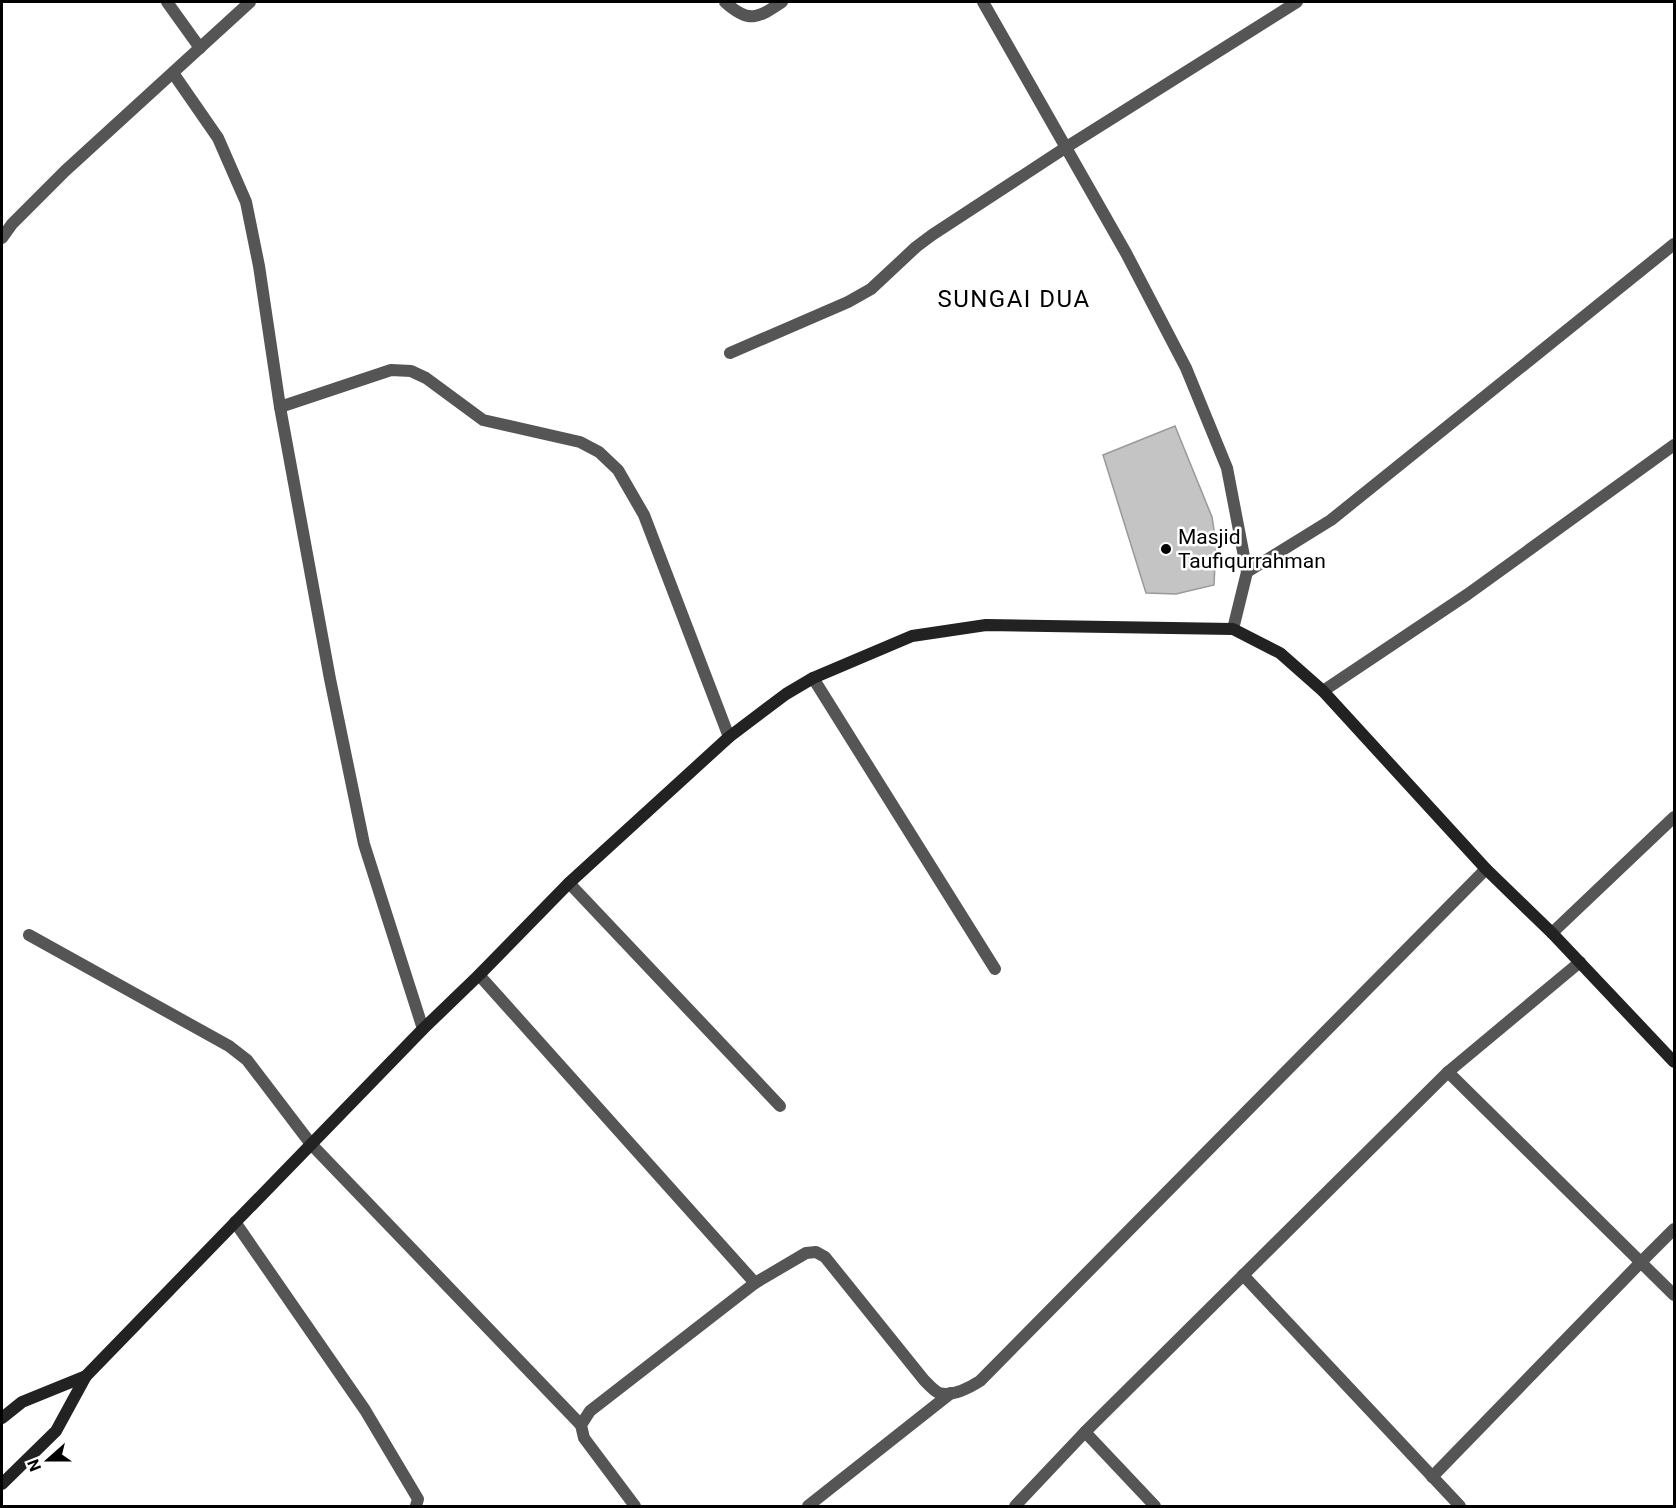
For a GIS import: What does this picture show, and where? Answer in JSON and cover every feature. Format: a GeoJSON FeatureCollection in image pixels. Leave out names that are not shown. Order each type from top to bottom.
{"type":"FeatureCollection","features":[{"type":"Feature","properties":{"kind":"main road"},"geometry":{"type":"LineString","coordinates":[[2,1484],[56,1431],[86,1376],[423,1029],[569,883],[729,737],[786,694],[813,678],[912,636],[986,625],[1233,629],[1280,653],[1323,691],[1486,869],[1552,933],[1674,1062]]}},
{"type":"Feature","properties":{"kind":"main road"},"geometry":{"type":"LineString","coordinates":[[2,1418],[22,1402],[86,1376]]}},
{"type":"Feature","properties":{"kind":"street"},"geometry":{"type":"LineString","coordinates":[[167,2],[200,48]]}},
{"type":"Feature","properties":{"kind":"street"},"geometry":{"type":"LineString","coordinates":[[2,238],[12,224],[65,171],[250,2]]}},
{"type":"Feature","properties":{"kind":"street"},"geometry":{"type":"LineString","coordinates":[[725,2],[737,13],[747,17],[767,12],[782,2]]}},
{"type":"Feature","properties":{"kind":"street"},"geometry":{"type":"LineString","coordinates":[[983,2],[1126,254],[1186,368],[1227,468],[1247,572],[1233,629]]}},
{"type":"Feature","properties":{"kind":"street"},"geometry":{"type":"LineString","coordinates":[[729,353],[848,302],[871,289],[932,235],[1297,2]]}},
{"type":"Feature","properties":{"kind":"street"},"geometry":{"type":"LineString","coordinates":[[173,73],[218,138],[246,201],[259,266],[280,407],[330,679],[364,844],[423,1029]]}},
{"type":"Feature","properties":{"kind":"street"},"geometry":{"type":"LineString","coordinates":[[1247,572],[1331,520],[1674,244]]}},
{"type":"Feature","properties":{"kind":"street"},"geometry":{"type":"LineString","coordinates":[[280,407],[391,370],[411,371],[426,378],[483,420],[580,442],[598,452],[618,470],[644,515],[729,737]]}},
{"type":"Feature","properties":{"kind":"street"},"geometry":{"type":"LineString","coordinates":[[1323,691],[1468,594],[1674,445]]}},
{"type":"Feature","properties":{"kind":"street"},"geometry":{"type":"LineString","coordinates":[[813,678],[995,969]]}},
{"type":"Feature","properties":{"kind":"street"},"geometry":{"type":"LineString","coordinates":[[1552,933],[1674,817]]}},
{"type":"Feature","properties":{"kind":"street"},"geometry":{"type":"LineString","coordinates":[[581,1425],[590,1411],[755,1283],[806,1253],[816,1252],[825,1257],[924,1380],[938,1393],[951,1394],[968,1389],[980,1381],[1486,869]]}},
{"type":"Feature","properties":{"kind":"street"},"geometry":{"type":"LineString","coordinates":[[569,883],[780,1106]]}},
{"type":"Feature","properties":{"kind":"street"},"geometry":{"type":"LineString","coordinates":[[28,935],[229,1046],[247,1060],[311,1144],[581,1425],[584,1438],[635,1506]]}},
{"type":"Feature","properties":{"kind":"street"},"geometry":{"type":"LineString","coordinates":[[1015,1506],[1085,1432],[1448,1072],[1580,962]]}},
{"type":"Feature","properties":{"kind":"street"},"geometry":{"type":"LineString","coordinates":[[479,975],[755,1283]]}},
{"type":"Feature","properties":{"kind":"street"},"geometry":{"type":"LineString","coordinates":[[1448,1072],[1674,1295]]}},
{"type":"Feature","properties":{"kind":"street"},"geometry":{"type":"LineString","coordinates":[[235,1222],[366,1410],[418,1499],[416,1506]]}},
{"type":"Feature","properties":{"kind":"street"},"geometry":{"type":"LineString","coordinates":[[1432,1477],[1674,1229]]}},
{"type":"Feature","properties":{"kind":"street"},"geometry":{"type":"LineString","coordinates":[[1243,1275],[1460,1506]]}},
{"type":"Feature","properties":{"kind":"street"},"geometry":{"type":"LineString","coordinates":[[807,1506],[951,1394]]}},
{"type":"Feature","properties":{"kind":"street"},"geometry":{"type":"LineString","coordinates":[[1085,1432],[1155,1506]]}},
{"type":"Feature","properties":{"kind":"building"},"geometry":{"type":"Polygon","coordinates":[[[1175,426],[1212,517],[1216,543],[1214,585],[1176,594],[1146,593],[1103,455],[1175,426]]]}},
{"type":"Feature","properties":{"kind":"place","name":"Masjid Taufiqurrahman"},"geometry":{"type":"Point","coordinates":[1166,549]}},
{"type":"Feature","properties":{"kind":"district","name":"SUNGAI DUA"},"geometry":{"type":"Point","coordinates":[1014,299]}}]}
